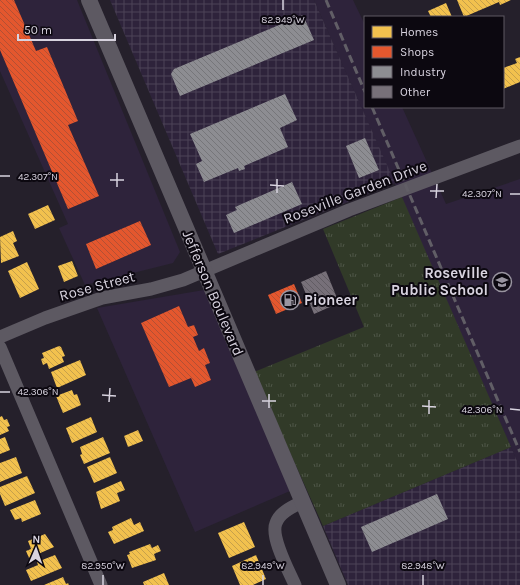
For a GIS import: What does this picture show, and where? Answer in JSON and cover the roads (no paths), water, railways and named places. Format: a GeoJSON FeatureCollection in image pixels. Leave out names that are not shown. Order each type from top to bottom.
{"type":"FeatureCollection","features":[{"type":"Feature","properties":{"kind":"street","name":"Jefferson Boulevard"},"geometry":{"type":"LineString","coordinates":[[88,0],[338,585]]}},
{"type":"Feature","properties":{"kind":"street","name":"Roseville Garden Drive"},"geometry":{"type":"LineString","coordinates":[[203,271],[349,210],[520,146]]}},
{"type":"Feature","properties":{"kind":"street","name":"Rose Street"},"geometry":{"type":"LineString","coordinates":[[0,337],[45,318],[102,298],[151,289],[184,280],[203,271]]}},
{"type":"Feature","properties":{"kind":"street"},"geometry":{"type":"LineString","coordinates":[[0,347],[101,585]]}},
{"type":"Feature","properties":{"kind":"street"},"geometry":{"type":"LineString","coordinates":[[295,585],[275,539],[275,524],[284,512],[302,502]]}},
{"type":"Feature","properties":{"kind":"railway"},"geometry":{"type":"LineString","coordinates":[[326,0],[364,90]]}},
{"type":"Feature","properties":{"kind":"railway"},"geometry":{"type":"LineString","coordinates":[[372,108],[520,452]]}},
{"type":"Feature","properties":{"kind":"place","name":"Roseville Public School"},"geometry":{"type":"Point","coordinates":[502,282]}},
{"type":"Feature","properties":{"kind":"place","name":"Pioneer"},"geometry":{"type":"Point","coordinates":[290,300]}}]}
